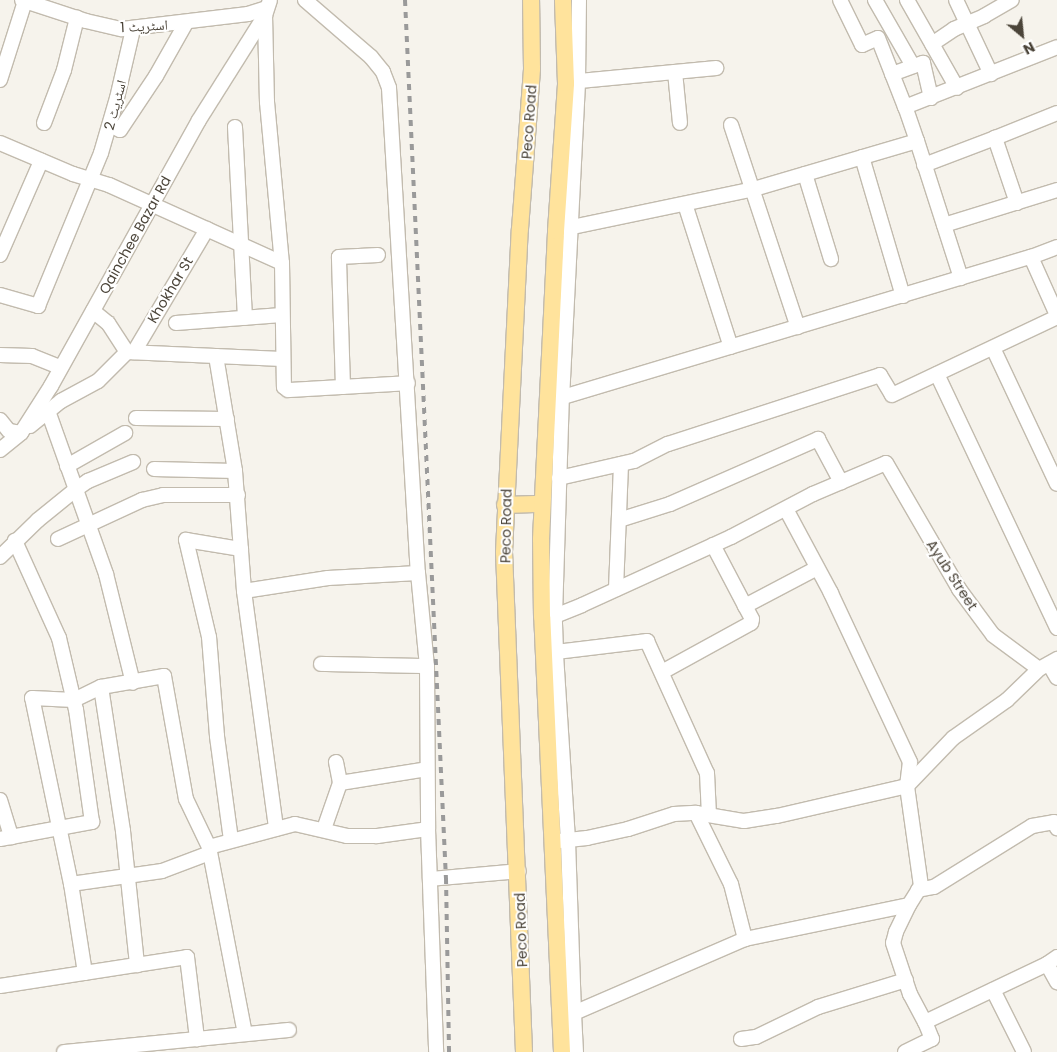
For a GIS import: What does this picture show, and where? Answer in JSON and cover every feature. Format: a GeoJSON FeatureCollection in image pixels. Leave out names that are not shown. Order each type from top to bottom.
{"type":"FeatureCollection","features":[{"type":"Feature","properties":{"kind":"main road","name":"Peco Road"},"geometry":{"type":"LineString","coordinates":[[524,1052],[519,871],[504,552],[520,229],[532,68],[531,0]]}},
{"type":"Feature","properties":{"kind":"main road"},"geometry":{"type":"LineString","coordinates":[[562,1052],[561,841],[542,504],[554,400],[556,231],[572,82],[563,0]]}},
{"type":"Feature","properties":{"kind":"main road"},"geometry":{"type":"LineString","coordinates":[[505,505],[542,504]]}},
{"type":"Feature","properties":{"kind":"street"},"geometry":{"type":"LineString","coordinates":[[0,80],[24,0]]}},
{"type":"Feature","properties":{"kind":"street","name":"اسٹریٹ 1"},"geometry":{"type":"LineString","coordinates":[[24,0],[122,30],[248,14],[267,8]]}},
{"type":"Feature","properties":{"kind":"street"},"geometry":{"type":"LineString","coordinates":[[305,0],[371,56],[383,72],[389,88],[418,573],[427,666],[428,829],[436,1052]]}},
{"type":"Feature","properties":{"kind":"street"},"geometry":{"type":"LineString","coordinates":[[576,1052],[561,841],[556,652],[549,616],[559,478],[554,400],[572,227],[572,82],[579,0]]}},
{"type":"Feature","properties":{"kind":"street"},"geometry":{"type":"LineString","coordinates":[[840,0],[862,45],[878,38],[916,141],[961,278]]}},
{"type":"Feature","properties":{"kind":"street"},"geometry":{"type":"LineString","coordinates":[[876,0],[912,66]]}},
{"type":"Feature","properties":{"kind":"street"},"geometry":{"type":"LineString","coordinates":[[907,0],[957,88]]}},
{"type":"Feature","properties":{"kind":"street"},"geometry":{"type":"LineString","coordinates":[[956,0],[991,74]]}},
{"type":"Feature","properties":{"kind":"street"},"geometry":{"type":"LineString","coordinates":[[932,44],[966,22],[984,16],[1012,0]]}},
{"type":"Feature","properties":{"kind":"street"},"geometry":{"type":"LineString","coordinates":[[267,8],[267,102],[282,263],[282,360],[285,389],[408,383]]}},
{"type":"Feature","properties":{"kind":"street","name":"Qainchee Bazar Rd"},"geometry":{"type":"LineString","coordinates":[[0,450],[21,433],[61,368],[199,120],[267,8]]}},
{"type":"Feature","properties":{"kind":"street"},"geometry":{"type":"LineString","coordinates":[[44,123],[64,70],[78,18]]}},
{"type":"Feature","properties":{"kind":"street"},"geometry":{"type":"LineString","coordinates":[[110,124],[120,130],[156,76],[186,23]]}},
{"type":"Feature","properties":{"kind":"street","name":"اسٹریٹ 2"},"geometry":{"type":"LineString","coordinates":[[0,294],[38,306],[91,180],[110,124],[133,29]]}},
{"type":"Feature","properties":{"kind":"street"},"geometry":{"type":"LineString","coordinates":[[904,108],[1057,47]]}},
{"type":"Feature","properties":{"kind":"street"},"geometry":{"type":"LineString","coordinates":[[892,74],[924,63],[931,98]]}},
{"type":"Feature","properties":{"kind":"street"},"geometry":{"type":"LineString","coordinates":[[572,82],[716,68]]}},
{"type":"Feature","properties":{"kind":"street"},"geometry":{"type":"LineString","coordinates":[[675,72],[680,123]]}},
{"type":"Feature","properties":{"kind":"street"},"geometry":{"type":"LineString","coordinates":[[924,165],[1057,113]]}},
{"type":"Feature","properties":{"kind":"street"},"geometry":{"type":"LineString","coordinates":[[731,125],[754,189],[798,327]]}},
{"type":"Feature","properties":{"kind":"street"},"geometry":{"type":"LineString","coordinates":[[235,127],[245,318]]}},
{"type":"Feature","properties":{"kind":"street"},"geometry":{"type":"LineString","coordinates":[[995,138],[1016,203]]}},
{"type":"Feature","properties":{"kind":"street"},"geometry":{"type":"LineString","coordinates":[[556,231],[754,189],[916,141]]}},
{"type":"Feature","properties":{"kind":"street"},"geometry":{"type":"LineString","coordinates":[[0,143],[41,161],[109,185],[282,263]]}},
{"type":"Feature","properties":{"kind":"street"},"geometry":{"type":"LineString","coordinates":[[862,157],[903,296]]}},
{"type":"Feature","properties":{"kind":"street"},"geometry":{"type":"LineString","coordinates":[[0,255],[41,161]]}},
{"type":"Feature","properties":{"kind":"street"},"geometry":{"type":"LineString","coordinates":[[805,174],[831,259]]}},
{"type":"Feature","properties":{"kind":"street"},"geometry":{"type":"LineString","coordinates":[[944,225],[1057,190]]}},
{"type":"Feature","properties":{"kind":"street"},"geometry":{"type":"LineString","coordinates":[[685,204],[731,347]]}},
{"type":"Feature","properties":{"kind":"street","name":"Khokhar St"},"geometry":{"type":"LineString","coordinates":[[21,433],[60,401],[98,381],[130,352],[207,228]]}},
{"type":"Feature","properties":{"kind":"street"},"geometry":{"type":"LineString","coordinates":[[554,400],[1032,257],[1057,247]]}},
{"type":"Feature","properties":{"kind":"street"},"geometry":{"type":"LineString","coordinates":[[343,387],[338,257],[378,255]]}},
{"type":"Feature","properties":{"kind":"street"},"geometry":{"type":"LineString","coordinates":[[559,478],[634,462],[668,444],[880,375],[892,396],[1057,316],[1032,257]]}},
{"type":"Feature","properties":{"kind":"street"},"geometry":{"type":"LineString","coordinates":[[92,311],[108,323],[130,352],[282,360]]}},
{"type":"Feature","properties":{"kind":"street"},"geometry":{"type":"LineString","coordinates":[[176,323],[282,316]]}},
{"type":"Feature","properties":{"kind":"street"},"geometry":{"type":"LineString","coordinates":[[993,348],[1057,484]]}},
{"type":"Feature","properties":{"kind":"street"},"geometry":{"type":"LineString","coordinates":[[0,355],[32,356],[61,368]]}},
{"type":"Feature","properties":{"kind":"street"},"geometry":{"type":"LineString","coordinates":[[216,356],[235,471],[244,590],[276,829]]}},
{"type":"Feature","properties":{"kind":"street"},"geometry":{"type":"LineString","coordinates":[[937,374],[1057,628]]}},
{"type":"Feature","properties":{"kind":"street"},"geometry":{"type":"LineString","coordinates":[[48,411],[106,574],[133,683]]}},
{"type":"Feature","properties":{"kind":"street"},"geometry":{"type":"LineString","coordinates":[[136,418],[227,419]]}},
{"type":"Feature","properties":{"kind":"street"},"geometry":{"type":"LineString","coordinates":[[0,420],[9,431],[21,433]]}},
{"type":"Feature","properties":{"kind":"street"},"geometry":{"type":"LineString","coordinates":[[67,466],[125,432]]}},
{"type":"Feature","properties":{"kind":"street"},"geometry":{"type":"LineString","coordinates":[[549,616],[616,589],[712,545],[841,482],[818,439],[670,504],[618,520]]}},
{"type":"Feature","properties":{"kind":"street"},"geometry":{"type":"LineString","coordinates":[[0,557],[15,541],[75,490],[88,481],[132,462]]}},
{"type":"Feature","properties":{"kind":"street","name":"Ayub Street"},"geometry":{"type":"LineString","coordinates":[[841,482],[886,463],[959,589],[993,635],[1048,664]]}},
{"type":"Feature","properties":{"kind":"street"},"geometry":{"type":"LineString","coordinates":[[616,589],[621,464]]}},
{"type":"Feature","properties":{"kind":"street"},"geometry":{"type":"LineString","coordinates":[[154,469],[235,471]]}},
{"type":"Feature","properties":{"kind":"street"},"geometry":{"type":"LineString","coordinates":[[58,539],[142,500],[163,494],[238,495]]}},
{"type":"Feature","properties":{"kind":"street"},"geometry":{"type":"LineString","coordinates":[[786,508],[818,568],[910,762],[907,786],[920,886],[896,932],[893,943],[906,980],[932,1039],[905,1052]]}},
{"type":"Feature","properties":{"kind":"street"},"geometry":{"type":"LineString","coordinates":[[231,840],[217,736],[209,638],[186,540],[241,549]]}},
{"type":"Feature","properties":{"kind":"street"},"geometry":{"type":"LineString","coordinates":[[0,800],[6,838],[92,822],[74,700],[59,638],[15,541]]}},
{"type":"Feature","properties":{"kind":"street"},"geometry":{"type":"LineString","coordinates":[[662,672],[750,623],[752,619],[712,545]]}},
{"type":"Feature","properties":{"kind":"street"},"geometry":{"type":"LineString","coordinates":[[745,606],[818,568]]}},
{"type":"Feature","properties":{"kind":"street"},"geometry":{"type":"LineString","coordinates":[[244,590],[328,578],[418,573]]}},
{"type":"Feature","properties":{"kind":"street"},"geometry":{"type":"LineString","coordinates":[[556,652],[647,641],[707,773],[703,814],[731,884],[745,939]]}},
{"type":"Feature","properties":{"kind":"street"},"geometry":{"type":"LineString","coordinates":[[321,664],[427,666]]}},
{"type":"Feature","properties":{"kind":"street"},"geometry":{"type":"LineString","coordinates":[[561,841],[628,829],[674,814],[703,814],[744,821],[839,803],[907,786],[953,738],[1007,700],[1048,664],[1057,678]]}},
{"type":"Feature","properties":{"kind":"street"},"geometry":{"type":"LineString","coordinates":[[85,973],[70,884],[32,698],[74,700],[101,687],[133,683],[164,676],[186,799],[209,850],[245,1034]]}},
{"type":"Feature","properties":{"kind":"street"},"geometry":{"type":"LineString","coordinates":[[101,687],[123,831],[137,965]]}},
{"type":"Feature","properties":{"kind":"street"},"geometry":{"type":"LineString","coordinates":[[324,829],[340,783],[336,762]]}},
{"type":"Feature","properties":{"kind":"street"},"geometry":{"type":"LineString","coordinates":[[340,783],[428,769]]}},
{"type":"Feature","properties":{"kind":"street"},"geometry":{"type":"LineString","coordinates":[[918,890],[934,887],[1009,838],[1032,826],[1054,822],[1057,828]]}},
{"type":"Feature","properties":{"kind":"street"},"geometry":{"type":"LineString","coordinates":[[70,884],[162,871],[231,840],[295,824],[324,829],[346,836],[377,836],[428,829]]}},
{"type":"Feature","properties":{"kind":"street"},"geometry":{"type":"LineString","coordinates":[[430,879],[519,871]]}},
{"type":"Feature","properties":{"kind":"street"},"geometry":{"type":"LineString","coordinates":[[574,1012],[745,939],[909,905]]}},
{"type":"Feature","properties":{"kind":"street"},"geometry":{"type":"LineString","coordinates":[[0,986],[187,957],[197,1039]]}},
{"type":"Feature","properties":{"kind":"street"},"geometry":{"type":"LineString","coordinates":[[925,1022],[1052,960],[1057,982]]}},
{"type":"Feature","properties":{"kind":"street"},"geometry":{"type":"LineString","coordinates":[[741,1039],[756,1037],[818,1007],[906,980]]}},
{"type":"Feature","properties":{"kind":"street"},"geometry":{"type":"LineString","coordinates":[[993,990],[1024,1052]]}},
{"type":"Feature","properties":{"kind":"street"},"geometry":{"type":"LineString","coordinates":[[64,1052],[289,1030]]}},
{"type":"Feature","properties":{"kind":"railway"},"geometry":{"type":"LineString","coordinates":[[405,0],[446,878],[449,1052]]}}]}
